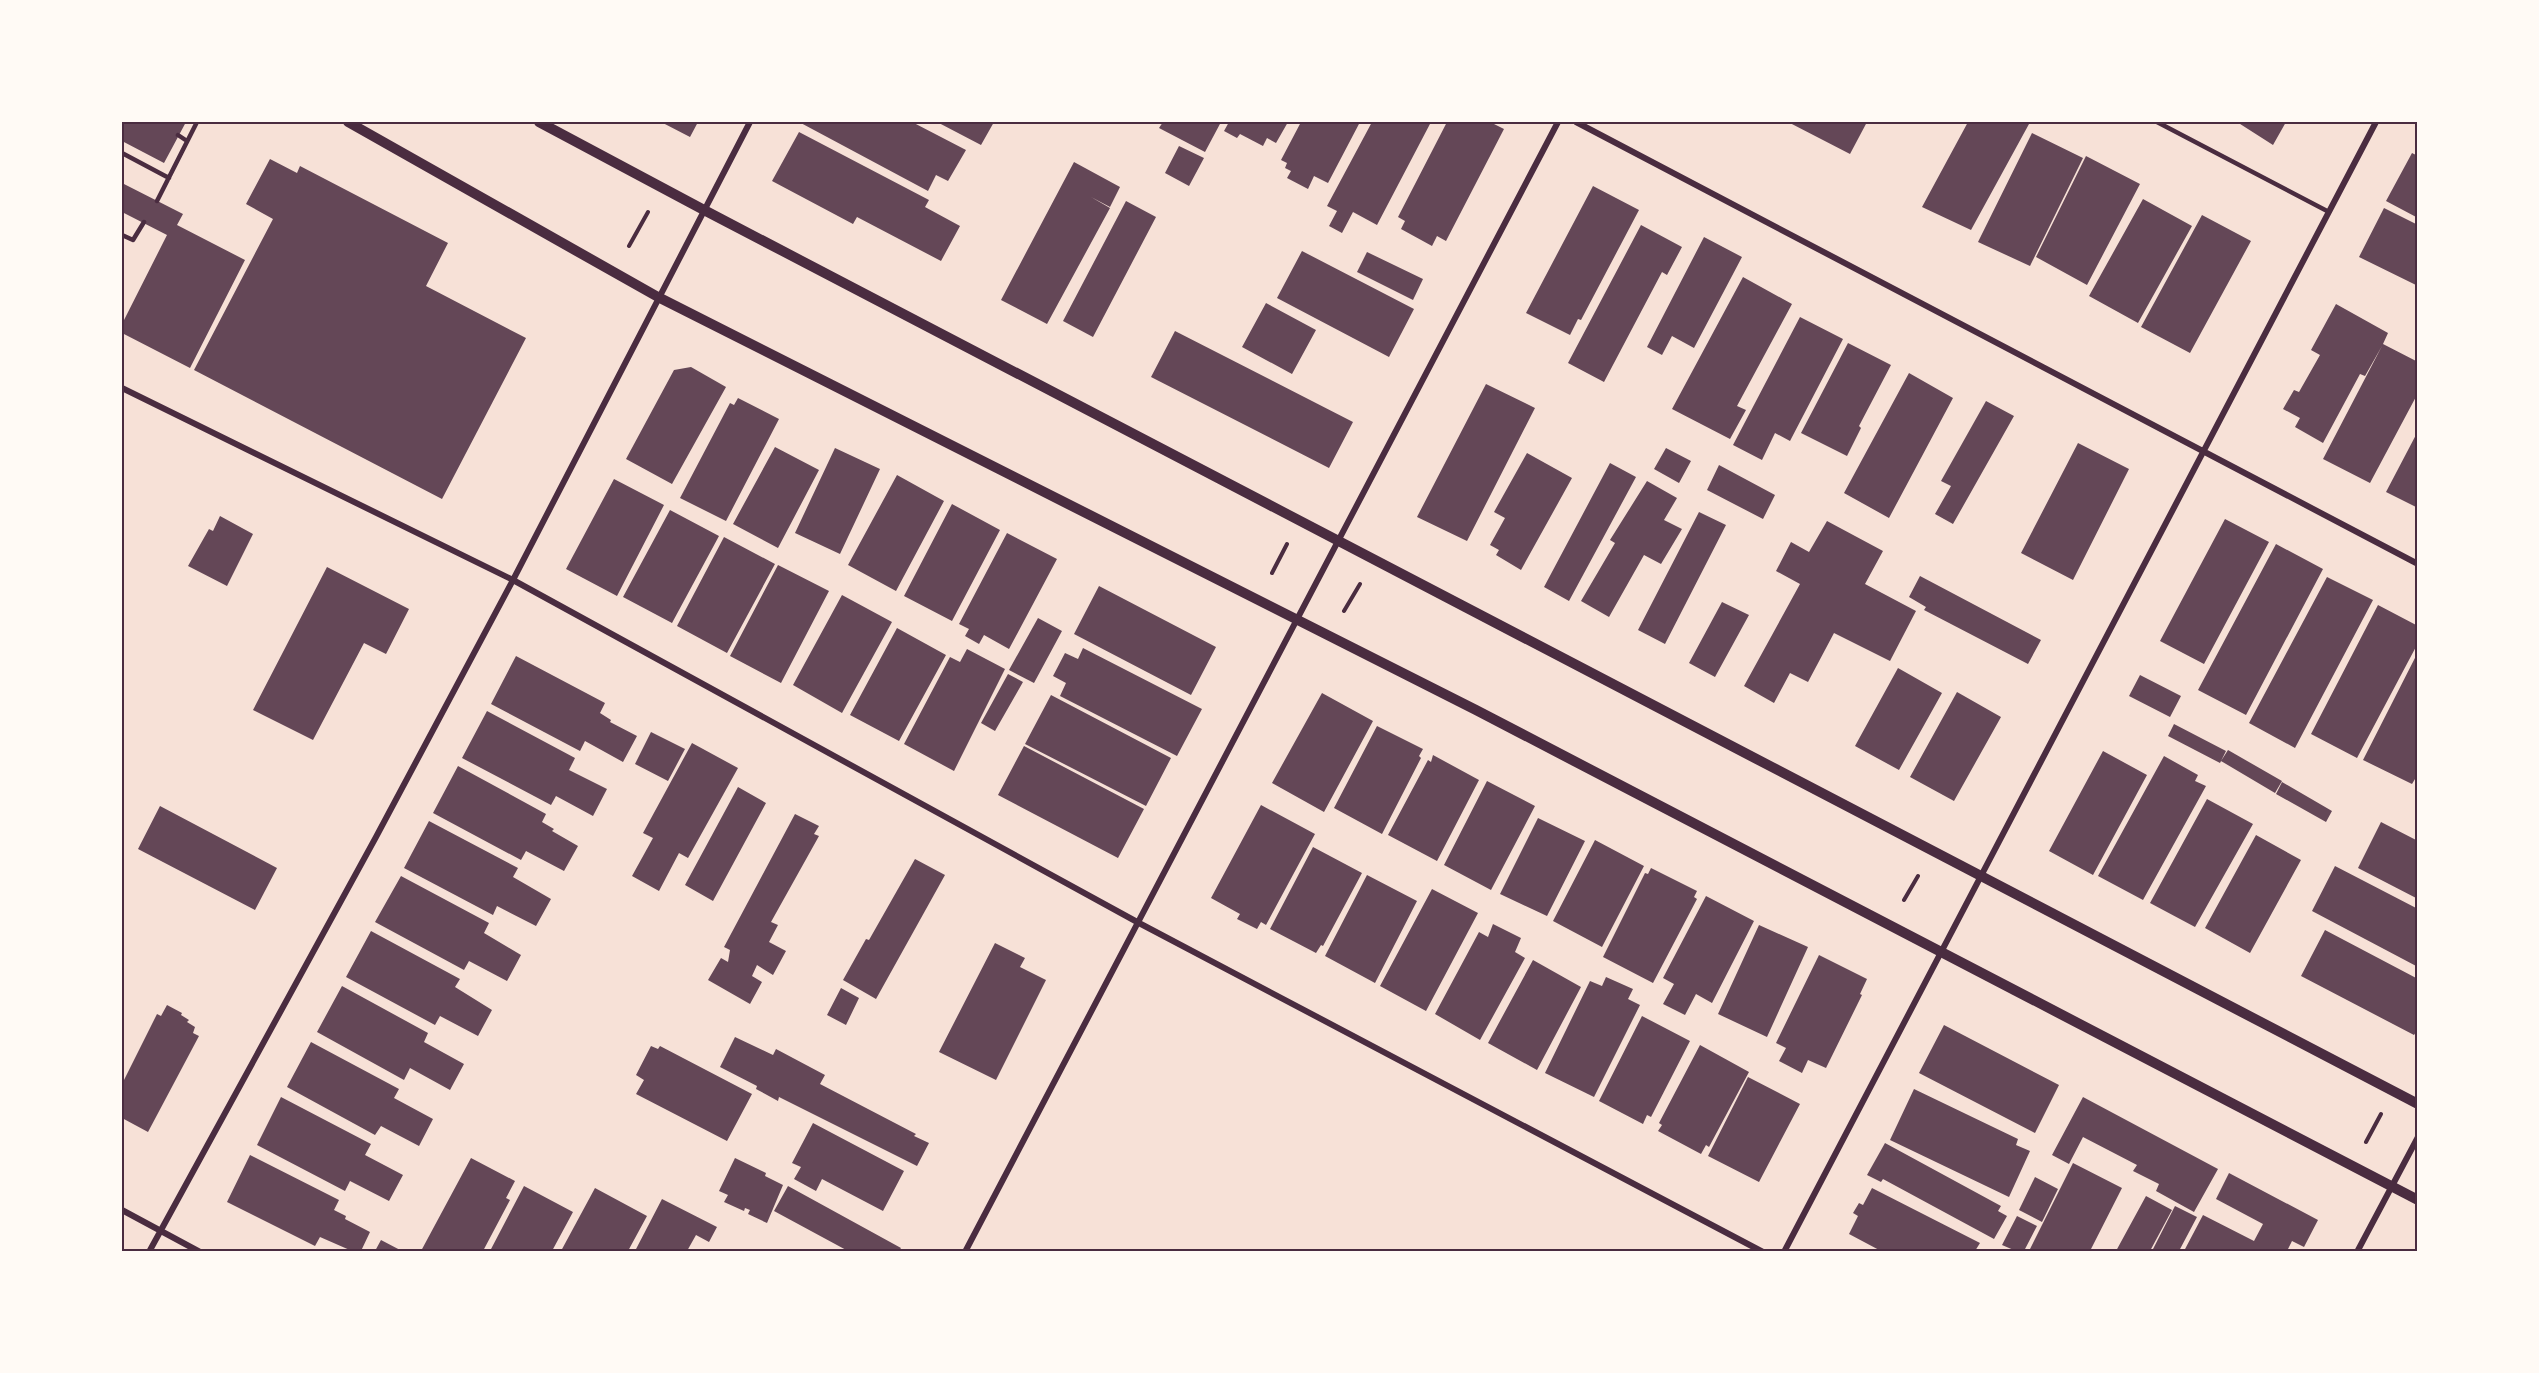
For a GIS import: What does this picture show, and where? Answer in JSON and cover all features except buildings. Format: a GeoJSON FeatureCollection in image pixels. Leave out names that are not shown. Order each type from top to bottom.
{"type":"FeatureCollection","features":[{"type":"Feature","properties":{"kind":"street"},"geometry":{"type":"LineString","coordinates":[[348,122],[658,297],[1298,621],[2418,1200]]}},
{"type":"Feature","properties":{"kind":"street"},"geometry":{"type":"LineString","coordinates":[[539,122],[2418,1104]]}},
{"type":"Feature","properties":{"kind":"street"},"geometry":{"type":"LineString","coordinates":[[149,1251],[376,837],[513,580],[750,122]]}},
{"type":"Feature","properties":{"kind":"street"},"geometry":{"type":"LineString","coordinates":[[965,1251],[1298,621],[1558,122]]}},
{"type":"Feature","properties":{"kind":"street"},"geometry":{"type":"LineString","coordinates":[[1576,122],[2418,564]]}},
{"type":"Feature","properties":{"kind":"street"},"geometry":{"type":"LineString","coordinates":[[1784,1251],[2376,122]]}},
{"type":"Feature","properties":{"kind":"street"},"geometry":{"type":"LineString","coordinates":[[122,388],[513,580],[1139,923],[1763,1251]]}},
{"type":"Feature","properties":{"kind":"street"},"geometry":{"type":"LineString","coordinates":[[2357,1251],[2418,1137]]}},
{"type":"Feature","properties":{"kind":"street"},"geometry":{"type":"LineString","coordinates":[[122,1209],[200,1251]]}},
{"type":"Feature","properties":{"kind":"lane"},"geometry":{"type":"LineString","coordinates":[[157,201],[197,122]]}},
{"type":"Feature","properties":{"kind":"lane"},"geometry":{"type":"LineString","coordinates":[[2157,122],[2329,212]]}},
{"type":"Feature","properties":{"kind":"lane"},"geometry":{"type":"LineString","coordinates":[[178,135],[187,141]]}},
{"type":"Feature","properties":{"kind":"lane"},"geometry":{"type":"LineString","coordinates":[[122,153],[169,178]]}},
{"type":"Feature","properties":{"kind":"lane"},"geometry":{"type":"LineString","coordinates":[[122,235],[133,240],[144,222]]}},
{"type":"Feature","properties":{"kind":"path"},"geometry":{"type":"LineString","coordinates":[[629,246],[648,211]]}},
{"type":"Feature","properties":{"kind":"path"},"geometry":{"type":"LineString","coordinates":[[1272,573],[1291,536]]}},
{"type":"Feature","properties":{"kind":"path"},"geometry":{"type":"LineString","coordinates":[[1342,614],[1362,580]]}},
{"type":"Feature","properties":{"kind":"path"},"geometry":{"type":"LineString","coordinates":[[1899,909],[1922,867]]}},
{"type":"Feature","properties":{"kind":"path"},"geometry":{"type":"LineString","coordinates":[[2365,1146],[2385,1105]]}}]}
